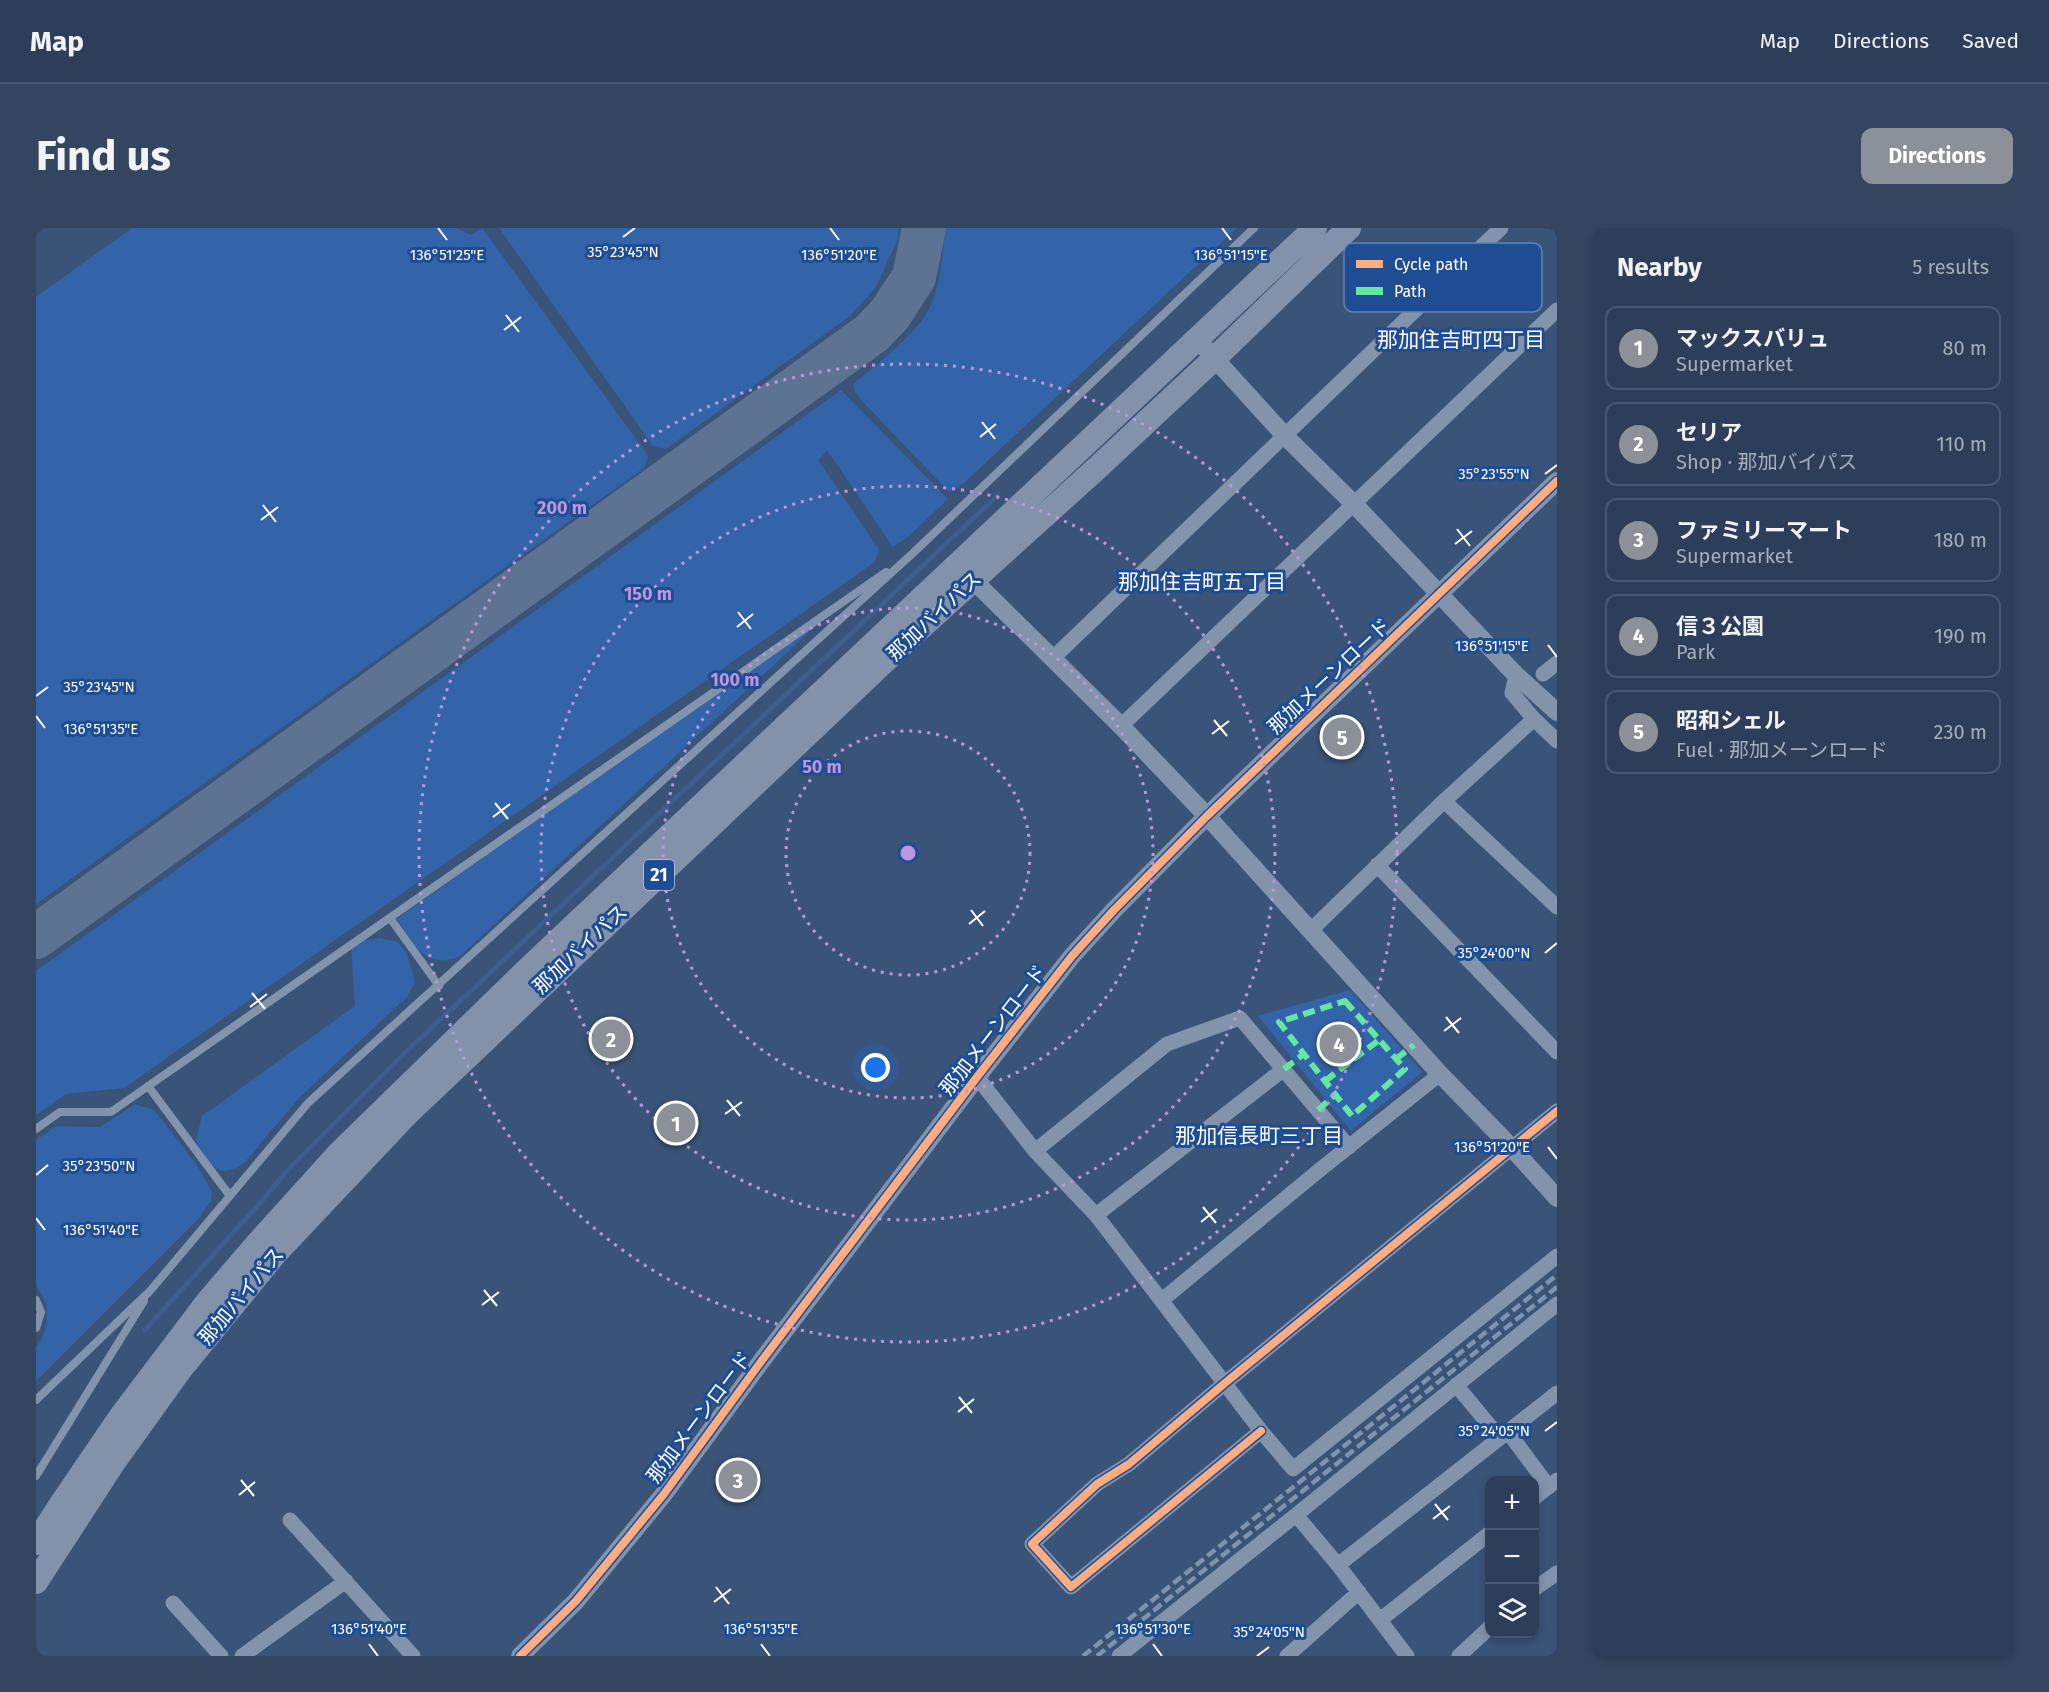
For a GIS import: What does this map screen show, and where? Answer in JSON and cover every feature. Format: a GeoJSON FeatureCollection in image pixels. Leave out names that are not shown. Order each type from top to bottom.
{"type":"FeatureCollection","features":[{"type":"Feature","properties":{"kind":"highway","name":"那加バイパス"},"geometry":{"type":"LineString","coordinates":[[36,1543],[122,1416],[208,1301],[340,1152],[534,963],[1315,228]]}},
{"type":"Feature","properties":{"kind":"highway","name":"那加バイパス"},"geometry":{"type":"LineString","coordinates":[[36,1582],[114,1462],[180,1370],[275,1254],[406,1114],[972,579],[1095,470],[1215,358],[1349,228]]}},
{"type":"Feature","properties":{"kind":"street"},"geometry":{"type":"LineString","coordinates":[[1485,243],[1501,228]]}},
{"type":"Feature","properties":{"kind":"street"},"geometry":{"type":"LineString","coordinates":[[1121,726],[1557,310]]}},
{"type":"Feature","properties":{"kind":"street"},"geometry":{"type":"LineString","coordinates":[[1053,658],[1414,312]]}},
{"type":"Feature","properties":{"kind":"street"},"geometry":{"type":"LineString","coordinates":[[1196,339],[1516,675],[1557,712]]}},
{"type":"Feature","properties":{"kind":"street","name":"那加メーンロード"},"geometry":{"type":"LineString","coordinates":[[520,1656],[576,1601],[664,1494],[977,1077],[1072,956],[1137,885],[1207,816],[1557,481]]}},
{"type":"Feature","properties":{"kind":"street"},"geometry":{"type":"LineString","coordinates":[[972,579],[1121,726],[1207,816],[1440,1074],[1557,1198]]}},
{"type":"Feature","properties":{"kind":"street"},"geometry":{"type":"LineString","coordinates":[[1543,674],[1557,663]]}},
{"type":"Feature","properties":{"kind":"street"},"geometry":{"type":"LineString","coordinates":[[1516,675],[1512,693],[1557,741]]}},
{"type":"Feature","properties":{"kind":"street"},"geometry":{"type":"LineString","coordinates":[[1310,931],[1444,801],[1534,719]]}},
{"type":"Feature","properties":{"kind":"street"},"geometry":{"type":"LineString","coordinates":[[1444,801],[1557,907]]}},
{"type":"Feature","properties":{"kind":"street"},"geometry":{"type":"LineString","coordinates":[[1377,865],[1557,1052]]}},
{"type":"Feature","properties":{"kind":"street"},"geometry":{"type":"LineString","coordinates":[[1035,1150],[1167,1044],[1240,1018],[1349,1147]]}},
{"type":"Feature","properties":{"kind":"street"},"geometry":{"type":"LineString","coordinates":[[1096,1215],[1284,1069]]}},
{"type":"Feature","properties":{"kind":"street"},"geometry":{"type":"LineString","coordinates":[[1162,1300],[1440,1074]]}},
{"type":"Feature","properties":{"kind":"street"},"geometry":{"type":"LineString","coordinates":[[977,1077],[1035,1150],[1096,1215],[1261,1431],[1293,1469],[1557,1256]]}},
{"type":"Feature","properties":{"kind":"street"},"geometry":{"type":"LineString","coordinates":[[1261,1431],[1071,1587],[1032,1544],[1097,1484],[1129,1464],[1557,1111]]}},
{"type":"Feature","properties":{"kind":"street"},"geometry":{"type":"LineString","coordinates":[[1119,1656],[1136,1651],[1296,1515],[1557,1304]]}},
{"type":"Feature","properties":{"kind":"street"},"geometry":{"type":"LineString","coordinates":[[1456,1385],[1553,1483],[1539,1494]]}},
{"type":"Feature","properties":{"kind":"street"},"geometry":{"type":"LineString","coordinates":[[1338,1566],[1557,1393]]}},
{"type":"Feature","properties":{"kind":"street"},"geometry":{"type":"LineString","coordinates":[[1296,1515],[1359,1592],[1407,1656]]}},
{"type":"Feature","properties":{"kind":"street"},"geometry":{"type":"LineString","coordinates":[[290,1520],[413,1656]]}},
{"type":"Feature","properties":{"kind":"street"},"geometry":{"type":"LineString","coordinates":[[1380,1620],[1485,1537]]}},
{"type":"Feature","properties":{"kind":"street"},"geometry":{"type":"LineString","coordinates":[[1539,1585],[1557,1573]]}},
{"type":"Feature","properties":{"kind":"street"},"geometry":{"type":"LineString","coordinates":[[242,1656],[346,1581]]}},
{"type":"Feature","properties":{"kind":"street"},"geometry":{"type":"LineString","coordinates":[[1287,1656],[1359,1592]]}},
{"type":"Feature","properties":{"kind":"street"},"geometry":{"type":"LineString","coordinates":[[172,1603],[220,1656]]}},
{"type":"Feature","properties":{"kind":"street"},"geometry":{"type":"LineString","coordinates":[[1459,1656],[1485,1632]]}},
{"type":"Feature","properties":{"kind":"lane"},"geometry":{"type":"LineString","coordinates":[[36,1400],[150,1291],[308,1103],[912,554],[1254,228]]}},
{"type":"Feature","properties":{"kind":"lane"},"geometry":{"type":"LineString","coordinates":[[36,1129],[60,1112],[111,1112],[912,554]]}},
{"type":"Feature","properties":{"kind":"lane"},"geometry":{"type":"LineString","coordinates":[[390,918],[439,986]]}},
{"type":"Feature","properties":{"kind":"lane"},"geometry":{"type":"LineString","coordinates":[[148,1086],[230,1196]]}},
{"type":"Feature","properties":{"kind":"lane"},"geometry":{"type":"LineString","coordinates":[[36,1476],[150,1291]]}},
{"type":"Feature","properties":{"kind":"lane"},"geometry":{"type":"LineString","coordinates":[[36,1300],[41,1312],[36,1328]]}},
{"type":"Feature","properties":{"kind":"shaded area"},"geometry":{"type":"Polygon","coordinates":[[[132,228],[456,228],[471,235],[482,228],[648,458],[644,468],[36,904],[36,297],[132,228]]]}},
{"type":"Feature","properties":{"kind":"shaded area"},"geometry":{"type":"Polygon","coordinates":[[[499,228],[899,228],[898,239],[876,287],[850,316],[666,449],[653,446],[499,228]]]}},
{"type":"Feature","properties":{"kind":"shaded area"},"geometry":{"type":"Polygon","coordinates":[[[946,228],[1237,228],[964,483],[949,492],[861,400],[853,384],[896,348],[925,316],[937,286],[946,228]]]}},
{"type":"Feature","properties":{"kind":"shaded area"},"geometry":{"type":"Polygon","coordinates":[[[841,390],[948,499],[908,537],[893,547],[827,450],[818,460],[879,549],[875,562],[124,1088],[66,1094],[36,1115],[36,971],[841,390]]]}},
{"type":"Feature","properties":{"kind":"shaded area"},"geometry":{"type":"Polygon","coordinates":[[[815,621],[819,623],[459,957],[437,960],[421,952],[415,945],[397,919],[815,621]]]}},
{"type":"Feature","properties":{"kind":"shaded area"},"geometry":{"type":"Polygon","coordinates":[[[380,938],[398,942],[407,953],[415,982],[407,997],[299,1098],[245,1162],[228,1171],[215,1167],[205,1156],[196,1140],[202,1116],[355,1006],[351,946],[363,940],[380,938]]]}},
{"type":"Feature","properties":{"kind":"shaded area"},"geometry":{"type":"Polygon","coordinates":[[[1350,990],[1422,1072],[1351,1131],[1258,1016],[1350,990]]]}},
{"type":"Feature","properties":{"kind":"shaded area"},"geometry":{"type":"Polygon","coordinates":[[[135,1104],[154,1110],[197,1165],[212,1192],[211,1201],[199,1218],[36,1381],[36,1347],[44,1333],[47,1316],[44,1300],[36,1286],[36,1140],[56,1126],[100,1127],[135,1104]]]}},
{"type":"Feature","properties":{"kind":"waterway"},"geometry":{"type":"LineString","coordinates":[[145,1330],[286,1172],[408,1050],[998,495]]}},
{"type":"Feature","properties":{"kind":"taxiway"},"geometry":{"type":"LineString","coordinates":[[36,937],[872,333],[890,314],[914,277],[924,228]]}},
{"type":"Feature","properties":{"kind":"railway"},"geometry":{"type":"LineString","coordinates":[[1083,1656],[1557,1275]]}},
{"type":"Feature","properties":{"kind":"railway"},"geometry":{"type":"LineString","coordinates":[[1097,1656],[1557,1287]]}},
{"type":"Feature","properties":{"kind":"marked path"},"geometry":{"type":"LineString","coordinates":[[1345,1001],[1405,1069],[1352,1116],[1279,1022],[1345,1001]]}},
{"type":"Feature","properties":{"kind":"marked path"},"geometry":{"type":"LineString","coordinates":[[1325,1081],[1379,1040]]}},
{"type":"Feature","properties":{"kind":"marked path"},"geometry":{"type":"LineString","coordinates":[[1396,1059],[1414,1045]]}},
{"type":"Feature","properties":{"kind":"marked path"},"geometry":{"type":"LineString","coordinates":[[1284,1069],[1304,1054]]}},
{"type":"Feature","properties":{"kind":"marked path"},"geometry":{"type":"LineString","coordinates":[[1318,1110],[1335,1095]]}},
{"type":"Feature","properties":{"kind":"cycle path"},"geometry":{"type":"LineString","coordinates":[[520,1656],[576,1601],[664,1494],[760,1363],[1072,956],[1207,816],[1557,481]]}},
{"type":"Feature","properties":{"kind":"cycle path"},"geometry":{"type":"LineString","coordinates":[[1261,1431],[1071,1587],[1032,1544],[1097,1484],[1129,1464],[1557,1111]]}},
{"type":"Feature","properties":{"kind":"place","name":"昭和シェル"},"geometry":{"type":"Point","coordinates":[1342,737]}},
{"type":"Feature","properties":{"kind":"place","name":"セリア"},"geometry":{"type":"Point","coordinates":[611,1039]}},
{"type":"Feature","properties":{"kind":"place","name":"信３公園"},"geometry":{"type":"Point","coordinates":[1339,1044]}},
{"type":"Feature","properties":{"kind":"place","name":"マックスバリュ"},"geometry":{"type":"Point","coordinates":[676,1123]}},
{"type":"Feature","properties":{"kind":"place","name":"ファミリーマート"},"geometry":{"type":"Point","coordinates":[738,1480]}},
{"type":"Feature","properties":{"kind":"district","name":"那加住吉町四丁目"},"geometry":{"type":"Point","coordinates":[1461,340]}},
{"type":"Feature","properties":{"kind":"district","name":"那加住吉町五丁目"},"geometry":{"type":"Point","coordinates":[1202,582]}},
{"type":"Feature","properties":{"kind":"district","name":"那加信長町三丁目"},"geometry":{"type":"Point","coordinates":[1259,1136]}}]}
